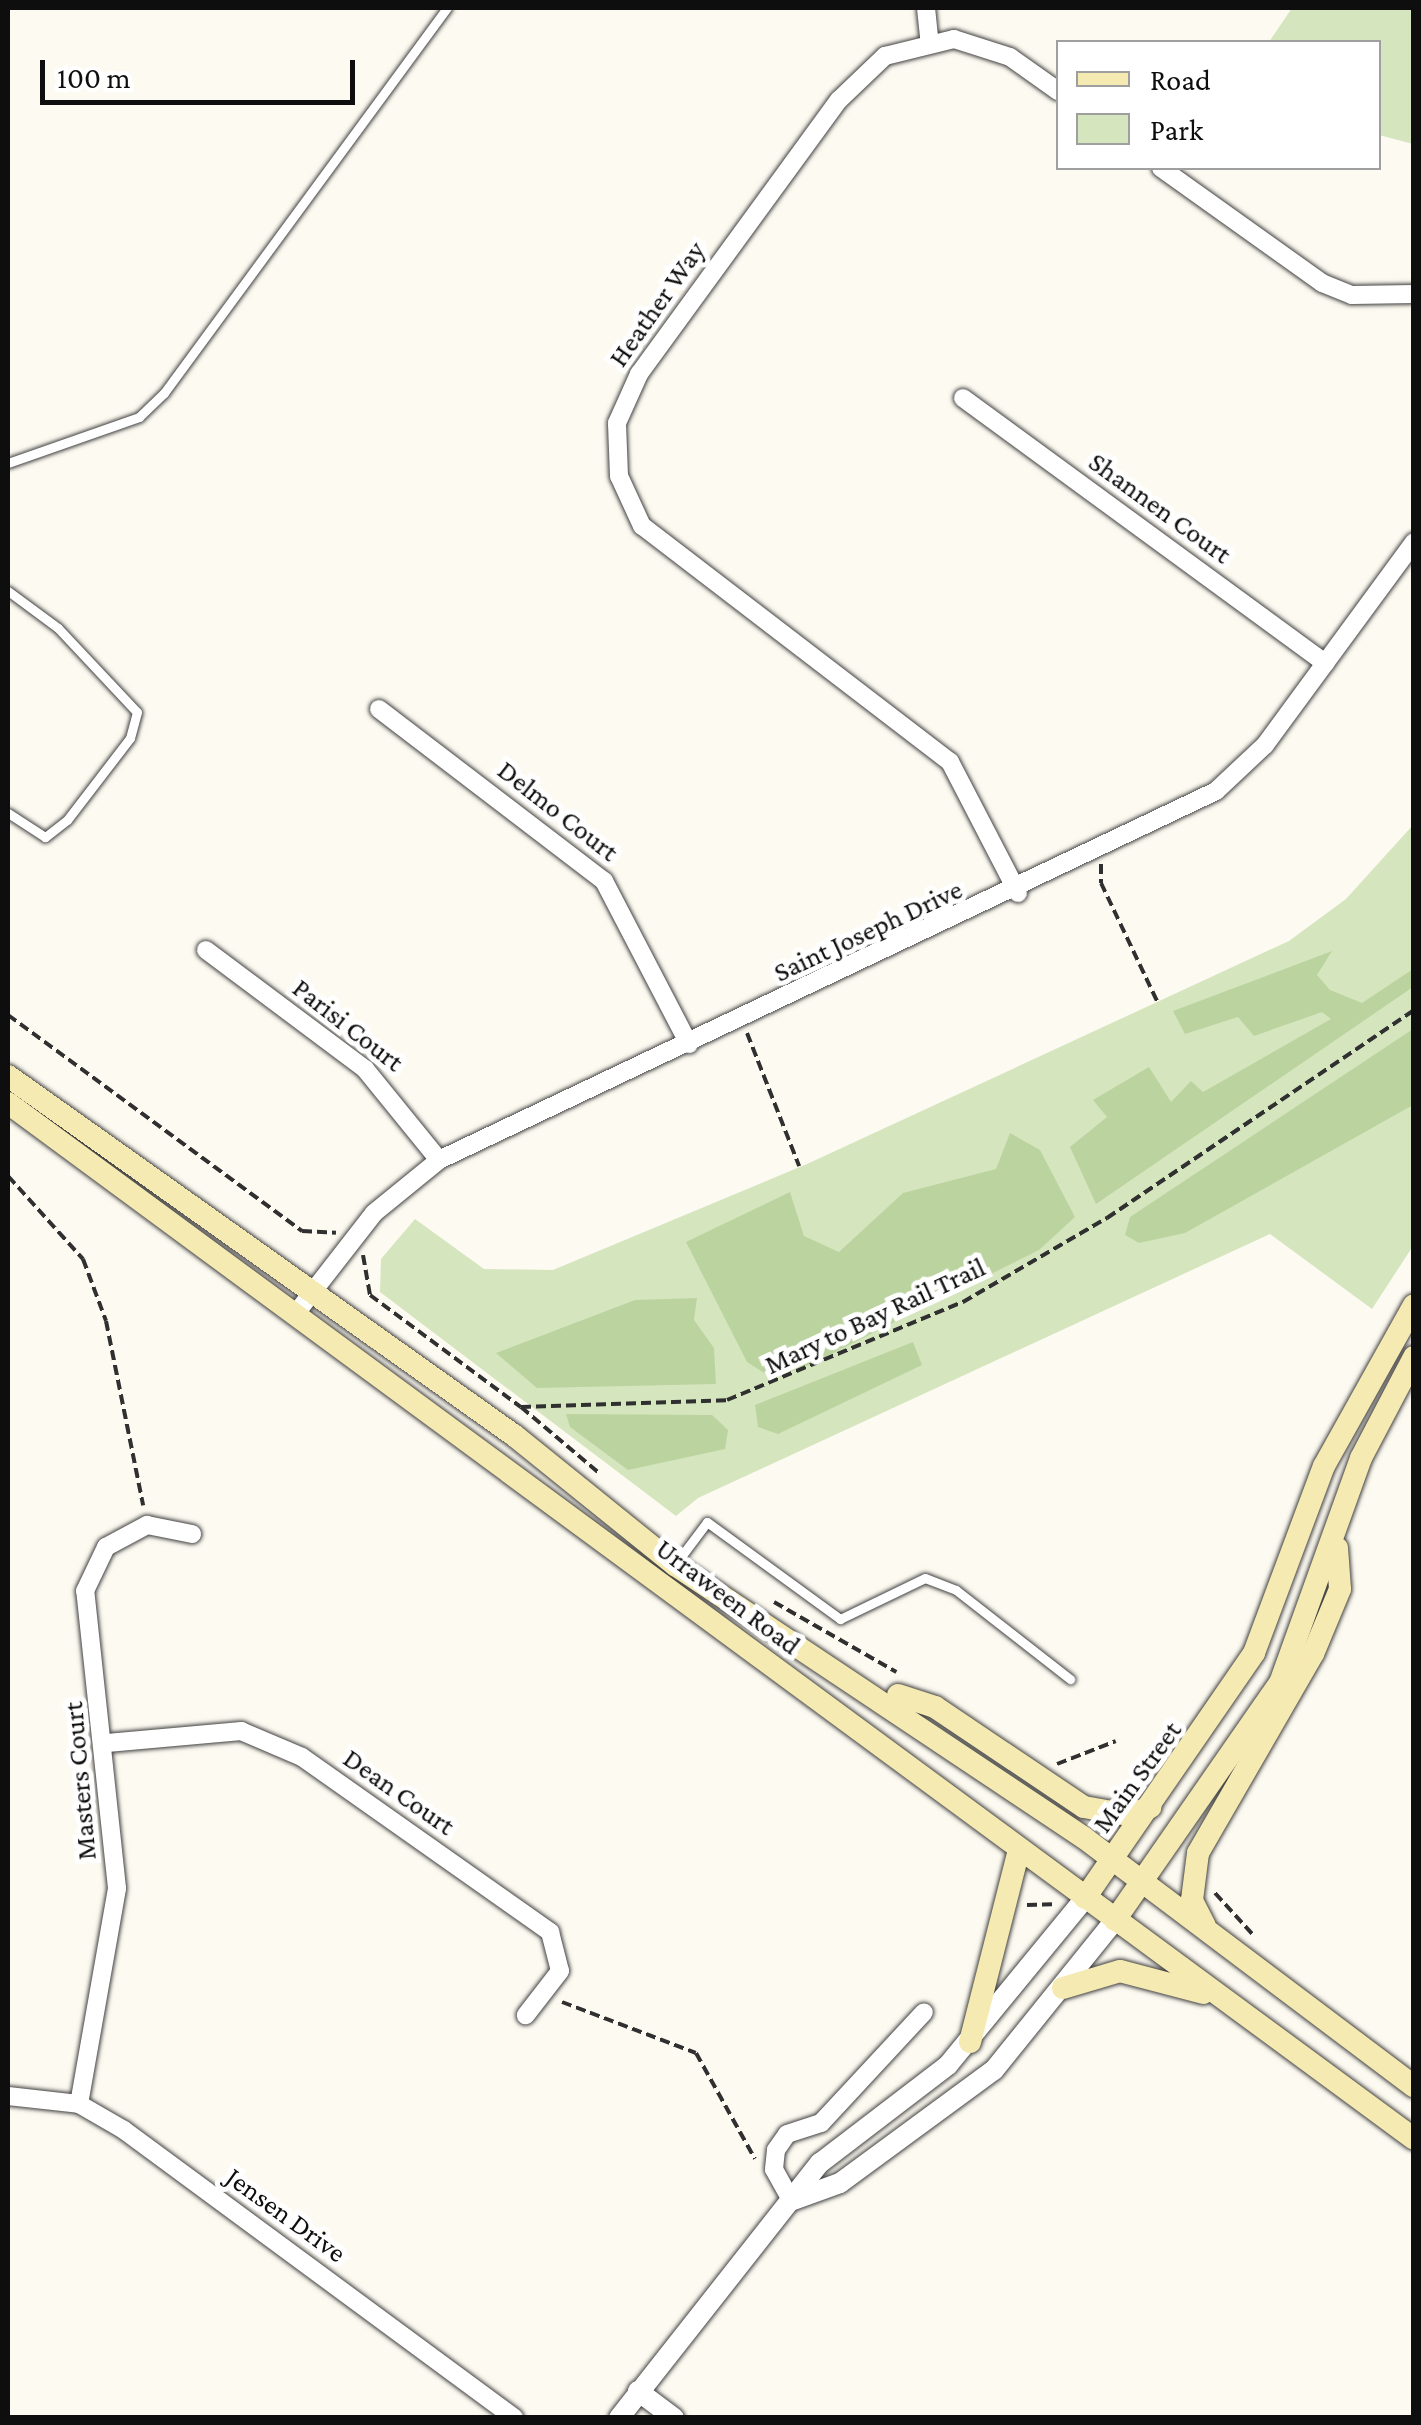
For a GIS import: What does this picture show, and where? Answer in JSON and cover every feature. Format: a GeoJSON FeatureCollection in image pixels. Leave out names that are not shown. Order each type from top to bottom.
{"type":"FeatureCollection","features":[{"type":"Feature","properties":{"kind":"main road","name":"Urraween Road"},"geometry":{"type":"LineString","coordinates":[[8,1076],[312,1291],[675,1564],[866,1684],[1114,1859],[1414,2086]]}},
{"type":"Feature","properties":{"kind":"main road","name":"Urraween Road"},"geometry":{"type":"LineString","coordinates":[[8,1103],[297,1312],[1018,1850],[1414,2139]]}},
{"type":"Feature","properties":{"kind":"main road","name":"Main Street"},"geometry":{"type":"LineString","coordinates":[[1086,1898],[1254,1653],[1324,1466],[1414,1305]]}},
{"type":"Feature","properties":{"kind":"main road"},"geometry":{"type":"LineString","coordinates":[[1115,1920],[1280,1682],[1362,1458],[1414,1357]]}},
{"type":"Feature","properties":{"kind":"main road"},"geometry":{"type":"LineString","coordinates":[[1207,1930],[1192,1900],[1198,1853],[1314,1654],[1340,1590],[1336,1534]]}},
{"type":"Feature","properties":{"kind":"main road"},"geometry":{"type":"LineString","coordinates":[[866,1684],[935,1708],[1084,1806],[1129,1815],[1151,1807]]}},
{"type":"Feature","properties":{"kind":"main road"},"geometry":{"type":"LineString","coordinates":[[970,2042],[1018,1850]]}},
{"type":"Feature","properties":{"kind":"main road"},"geometry":{"type":"LineString","coordinates":[[1063,1988],[1120,1971],[1230,2003]]}},
{"type":"Feature","properties":{"kind":"street"},"geometry":{"type":"LineString","coordinates":[[926,8],[929,39]]}},
{"type":"Feature","properties":{"kind":"street","name":"Heather Way"},"geometry":{"type":"LineString","coordinates":[[1018,892],[950,762],[642,526],[616,449],[617,422],[640,374],[839,100],[885,56],[929,39],[982,45],[1056,91]]}},
{"type":"Feature","properties":{"kind":"street"},"geometry":{"type":"LineString","coordinates":[[1165,170],[1322,283],[1352,295],[1414,294]]}},
{"type":"Feature","properties":{"kind":"street","name":"Shannen Court"},"geometry":{"type":"LineString","coordinates":[[963,398],[1325,664]]}},
{"type":"Feature","properties":{"kind":"street","name":"Saint Joseph Drive"},"geometry":{"type":"LineString","coordinates":[[297,1312],[350,1243],[439,1160],[1097,855],[1216,792],[1325,664],[1414,542]]}},
{"type":"Feature","properties":{"kind":"street","name":"Delmo Court"},"geometry":{"type":"LineString","coordinates":[[379,709],[604,881],[689,1044]]}},
{"type":"Feature","properties":{"kind":"street","name":"Parisi Court"},"geometry":{"type":"LineString","coordinates":[[206,950],[365,1069],[439,1160]]}},
{"type":"Feature","properties":{"kind":"street"},"geometry":{"type":"LineString","coordinates":[[148,1525],[192,1534]]}},
{"type":"Feature","properties":{"kind":"street","name":"Masters Court"},"geometry":{"type":"LineString","coordinates":[[80,2104],[117,1888],[107,1743],[85,1591],[106,1546],[148,1525]]}},
{"type":"Feature","properties":{"kind":"street","name":"Dean Court"},"geometry":{"type":"LineString","coordinates":[[107,1743],[240,1732],[302,1757],[550,1932],[560,1971],[546,1993]]}},
{"type":"Feature","properties":{"kind":"street","name":"Main Street"},"geometry":{"type":"LineString","coordinates":[[618,2418],[820,2162],[970,2042],[1086,1898]]}},
{"type":"Feature","properties":{"kind":"street"},"geometry":{"type":"LineString","coordinates":[[924,2012],[821,2123],[787,2134],[774,2169],[791,2200],[840,2184],[951,2106],[994,2070],[1115,1920]]}},
{"type":"Feature","properties":{"kind":"street"},"geometry":{"type":"LineString","coordinates":[[526,2015],[546,1993]]}},
{"type":"Feature","properties":{"kind":"street","name":"Jensen Drive"},"geometry":{"type":"LineString","coordinates":[[8,2096],[80,2104],[514,2418]]}},
{"type":"Feature","properties":{"kind":"street"},"geometry":{"type":"LineString","coordinates":[[638,2390],[674,2418]]}},
{"type":"Feature","properties":{"kind":"lane"},"geometry":{"type":"LineString","coordinates":[[8,463],[139,418],[164,393],[447,8]]}},
{"type":"Feature","properties":{"kind":"lane"},"geometry":{"type":"LineString","coordinates":[[8,591],[58,628],[136,712],[100,781],[56,829],[45,837],[22,830],[8,813]]}},
{"type":"Feature","properties":{"kind":"lane"},"geometry":{"type":"LineString","coordinates":[[675,1564],[707,1522],[840,1619],[925,1578],[956,1590],[1070,1679]]}},
{"type":"Feature","properties":{"kind":"path"},"geometry":{"type":"LineString","coordinates":[[1097,855],[1157,1000]]}},
{"type":"Feature","properties":{"kind":"path","name":"Mary to Bay Rail Trail"},"geometry":{"type":"LineString","coordinates":[[350,1243],[365,1257],[370,1295],[521,1407],[727,1400],[963,1302],[1106,1218],[1414,1010]]}},
{"type":"Feature","properties":{"kind":"path"},"geometry":{"type":"LineString","coordinates":[[8,1015],[302,1231],[325,1228],[350,1243]]}},
{"type":"Feature","properties":{"kind":"path"},"geometry":{"type":"LineString","coordinates":[[741,1020],[799,1166]]}},
{"type":"Feature","properties":{"kind":"path"},"geometry":{"type":"LineString","coordinates":[[8,1176],[82,1259],[106,1321],[148,1525]]}},
{"type":"Feature","properties":{"kind":"path"},"geometry":{"type":"LineString","coordinates":[[1044,1769],[1116,1741]]}},
{"type":"Feature","properties":{"kind":"path"},"geometry":{"type":"LineString","coordinates":[[1210,1884],[1225,1911],[1262,1943]]}},
{"type":"Feature","properties":{"kind":"path"},"geometry":{"type":"LineString","coordinates":[[1017,1905],[1059,1910]]}},
{"type":"Feature","properties":{"kind":"path"},"geometry":{"type":"LineString","coordinates":[[546,1993],[696,2053],[755,2159]]}},
{"type":"Feature","properties":{"kind":"green space"},"geometry":{"type":"Polygon","coordinates":[[[1292,8],[1413,8],[1413,144],[1381,136],[1381,40],[1270,40],[1292,8]]]}},
{"type":"Feature","properties":{"kind":"green space"},"geometry":{"type":"Polygon","coordinates":[[[1413,825],[1413,1246],[1372,1309],[1270,1234],[698,1498],[676,1516],[380,1292],[381,1259],[415,1219],[484,1269],[553,1270],[807,1164],[1289,941],[1346,899],[1413,825]]]}},
{"type":"Feature","properties":{"kind":"green space"},"geometry":{"type":"Polygon","coordinates":[[[1332,951],[1317,975],[1330,990],[1362,1003],[1413,969],[1413,987],[1096,1204],[1070,1147],[1107,1117],[1093,1100],[1149,1067],[1171,1102],[1191,1081],[1203,1092],[1331,1019],[1322,1012],[1254,1036],[1238,1017],[1185,1034],[1173,1011],[1332,951]]]}},
{"type":"Feature","properties":{"kind":"green space"},"geometry":{"type":"Polygon","coordinates":[[[1413,1029],[1413,1105],[1185,1233],[1139,1243],[1125,1235],[1130,1217],[1413,1029]]]}},
{"type":"Feature","properties":{"kind":"green space"},"geometry":{"type":"Polygon","coordinates":[[[1010,1133],[1040,1150],[1075,1217],[1039,1250],[805,1367],[771,1377],[747,1362],[686,1242],[790,1192],[804,1236],[839,1252],[903,1193],[996,1169],[1010,1133]]]}},
{"type":"Feature","properties":{"kind":"green space"},"geometry":{"type":"Polygon","coordinates":[[[697,1298],[694,1320],[714,1348],[716,1384],[537,1388],[496,1353],[635,1300],[697,1298]]]}},
{"type":"Feature","properties":{"kind":"green space"},"geometry":{"type":"Polygon","coordinates":[[[913,1342],[922,1365],[778,1434],[758,1427],[755,1405],[913,1342]]]}},
{"type":"Feature","properties":{"kind":"green space"},"geometry":{"type":"Polygon","coordinates":[[[566,1414],[712,1415],[728,1430],[725,1449],[628,1470],[570,1427],[566,1414]]]}}]}
